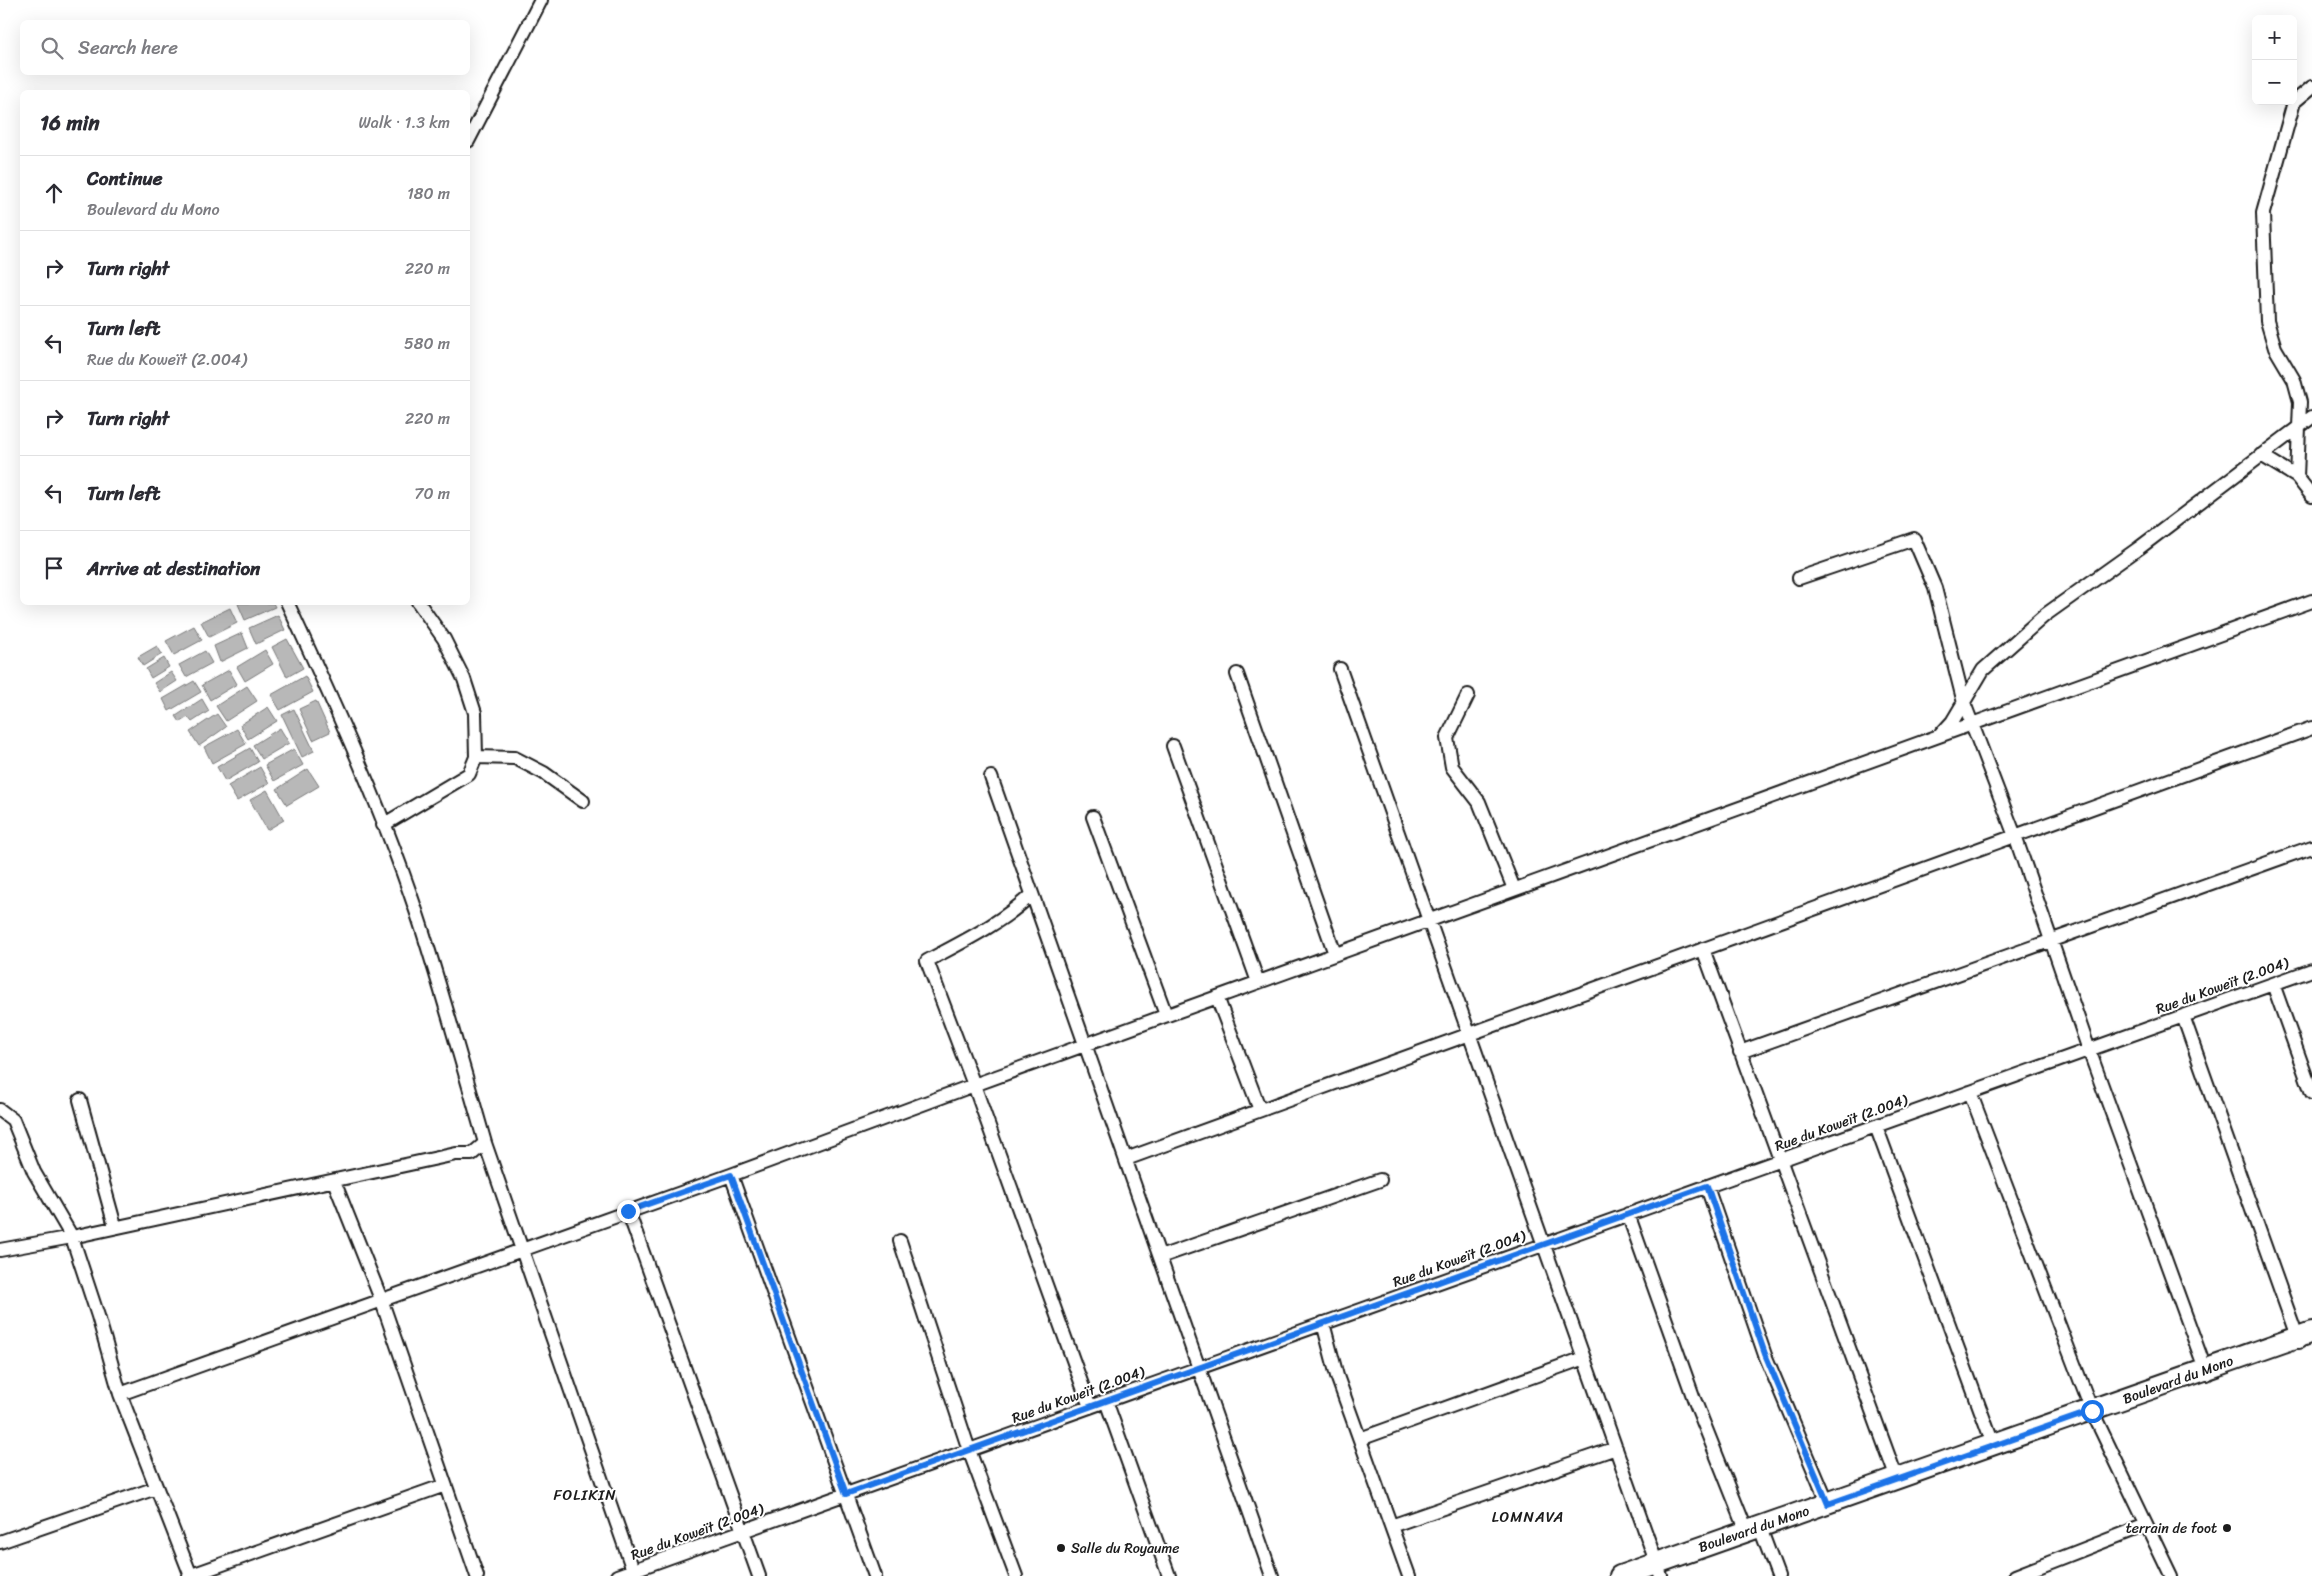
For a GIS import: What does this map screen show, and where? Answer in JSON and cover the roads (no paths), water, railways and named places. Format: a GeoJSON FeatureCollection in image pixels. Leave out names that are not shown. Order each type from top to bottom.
{"type":"FeatureCollection","features":[{"type":"Feature","properties":{"kind":"main road","name":"Boulevard du Mono"},"geometry":{"type":"LineString","coordinates":[[1757,1531],[2093,1414],[2305,1337]]}},
{"type":"Feature","properties":{"kind":"main road","name":"Boulevard du Mono"},"geometry":{"type":"LineString","coordinates":[[1620,1576],[1656,1572],[1897,1478],[1993,1444],[2093,1414]]}},
{"type":"Feature","properties":{"kind":"street"},"geometry":{"type":"LineString","coordinates":[[470,137],[541,0]]}},
{"type":"Feature","properties":{"kind":"street"},"geometry":{"type":"LineString","coordinates":[[2297,477],[2298,393],[2294,380],[2275,348],[2267,321],[2263,213],[2294,102],[2312,87]]}},
{"type":"Feature","properties":{"kind":"street"},"geometry":{"type":"LineString","coordinates":[[1939,736],[1952,722],[1983,670],[2045,615],[2139,548],[2312,417]]}},
{"type":"Feature","properties":{"kind":"street"},"geometry":{"type":"LineString","coordinates":[[2261,455],[2297,477],[2312,496]]}},
{"type":"Feature","properties":{"kind":"street"},"geometry":{"type":"LineString","coordinates":[[1799,578],[1914,539],[1935,588],[1964,703],[2014,836],[2089,1050],[2207,1373]]}},
{"type":"Feature","properties":{"kind":"street"},"geometry":{"type":"LineString","coordinates":[[120,1394],[731,1175],[1086,1044],[2312,600]]}},
{"type":"Feature","properties":{"kind":"street"},"geometry":{"type":"LineString","coordinates":[[288,605],[337,711],[383,825],[422,931],[485,1143],[634,1573]]}},
{"type":"Feature","properties":{"kind":"street"},"geometry":{"type":"LineString","coordinates":[[383,825],[469,774],[476,757],[475,712],[464,679],[444,639],[420,605]]}},
{"type":"Feature","properties":{"kind":"street"},"geometry":{"type":"LineString","coordinates":[[1340,669],[1616,1448],[1656,1572]]}},
{"type":"Feature","properties":{"kind":"street"},"geometry":{"type":"LineString","coordinates":[[1237,674],[1335,954]]}},
{"type":"Feature","properties":{"kind":"street"},"geometry":{"type":"LineString","coordinates":[[1468,695],[1447,738],[1452,767],[1481,805],[1514,890]]}},
{"type":"Feature","properties":{"kind":"street"},"geometry":{"type":"LineString","coordinates":[[1126,1159],[2312,728]]}},
{"type":"Feature","properties":{"kind":"street"},"geometry":{"type":"LineString","coordinates":[[1173,746],[1258,982]]}},
{"type":"Feature","properties":{"kind":"street"},"geometry":{"type":"LineString","coordinates":[[476,757],[514,758],[544,773],[583,801]]}},
{"type":"Feature","properties":{"kind":"street"},"geometry":{"type":"LineString","coordinates":[[991,777],[1272,1576]]}},
{"type":"Feature","properties":{"kind":"street"},"geometry":{"type":"LineString","coordinates":[[1093,817],[1166,1015]]}},
{"type":"Feature","properties":{"kind":"street"},"geometry":{"type":"LineString","coordinates":[[1740,1052],[2312,847]]}},
{"type":"Feature","properties":{"kind":"street"},"geometry":{"type":"LineString","coordinates":[[1032,894],[1015,910],[927,962],[974,1085],[1090,1407]]}},
{"type":"Feature","properties":{"kind":"street"},"geometry":{"type":"LineString","coordinates":[[1703,949],[1897,1478]]}},
{"type":"Feature","properties":{"kind":"street","name":"Rue du Koweït (2.004)"},"geometry":{"type":"LineString","coordinates":[[617,1576],[634,1573],[743,1531],[2312,970]]}},
{"type":"Feature","properties":{"kind":"street"},"geometry":{"type":"LineString","coordinates":[[2273,984],[2312,1094]]}},
{"type":"Feature","properties":{"kind":"street"},"geometry":{"type":"LineString","coordinates":[[1217,997],[1260,1110]]}},
{"type":"Feature","properties":{"kind":"street"},"geometry":{"type":"LineString","coordinates":[[2183,1016],[2305,1337]]}},
{"type":"Feature","properties":{"kind":"street"},"geometry":{"type":"LineString","coordinates":[[1970,1092],[2093,1414],[2171,1576]]}},
{"type":"Feature","properties":{"kind":"street"},"geometry":{"type":"LineString","coordinates":[[80,1100],[115,1226]]}},
{"type":"Feature","properties":{"kind":"street"},"geometry":{"type":"LineString","coordinates":[[0,1110],[13,1120],[34,1172],[72,1237],[98,1316],[120,1394],[190,1576],[445,1485]]}},
{"type":"Feature","properties":{"kind":"street"},"geometry":{"type":"LineString","coordinates":[[1876,1126],[1993,1444]]}},
{"type":"Feature","properties":{"kind":"street"},"geometry":{"type":"LineString","coordinates":[[0,1250],[72,1237],[115,1226],[456,1154],[472,1154],[485,1143]]}},
{"type":"Feature","properties":{"kind":"street"},"geometry":{"type":"LineString","coordinates":[[731,1175],[875,1576]]}},
{"type":"Feature","properties":{"kind":"street"},"geometry":{"type":"LineString","coordinates":[[1160,1257],[1380,1180]]}},
{"type":"Feature","properties":{"kind":"street"},"geometry":{"type":"LineString","coordinates":[[334,1181],[381,1299],[478,1576]]}},
{"type":"Feature","properties":{"kind":"street"},"geometry":{"type":"LineString","coordinates":[[1707,1186],[1765,1354],[1828,1504]]}},
{"type":"Feature","properties":{"kind":"street"},"geometry":{"type":"LineString","coordinates":[[628,1211],[759,1576]]}},
{"type":"Feature","properties":{"kind":"street"},"geometry":{"type":"LineString","coordinates":[[1628,1214],[1694,1399],[1778,1576]]}},
{"type":"Feature","properties":{"kind":"street"},"geometry":{"type":"LineString","coordinates":[[900,1241],[969,1450],[1016,1576]]}},
{"type":"Feature","properties":{"kind":"street"},"geometry":{"type":"LineString","coordinates":[[1323,1324],[1337,1376],[1409,1576]]}},
{"type":"Feature","properties":{"kind":"street"},"geometry":{"type":"LineString","coordinates":[[1360,1439],[1584,1358]]}},
{"type":"Feature","properties":{"kind":"street"},"geometry":{"type":"LineString","coordinates":[[1106,1401],[1169,1576]]}},
{"type":"Feature","properties":{"kind":"street"},"geometry":{"type":"LineString","coordinates":[[1391,1526],[1616,1448]]}},
{"type":"Feature","properties":{"kind":"street"},"geometry":{"type":"LineString","coordinates":[[0,1542],[156,1488]]}},
{"type":"Feature","properties":{"kind":"street"},"geometry":{"type":"LineString","coordinates":[[2015,1576],[2146,1525]]}},
{"type":"Feature","properties":{"kind":"place","name":"terrain de foot"},"geometry":{"type":"Point","coordinates":[2227,1528]}},
{"type":"Feature","properties":{"kind":"place","name":"Salle du Royaume"},"geometry":{"type":"Point","coordinates":[1061,1548]}},
{"type":"Feature","properties":{"kind":"district","name":"FOLIKIN"},"geometry":{"type":"Point","coordinates":[585,1495]}},
{"type":"Feature","properties":{"kind":"district","name":"LOMNAVA"},"geometry":{"type":"Point","coordinates":[1528,1517]}}]}
